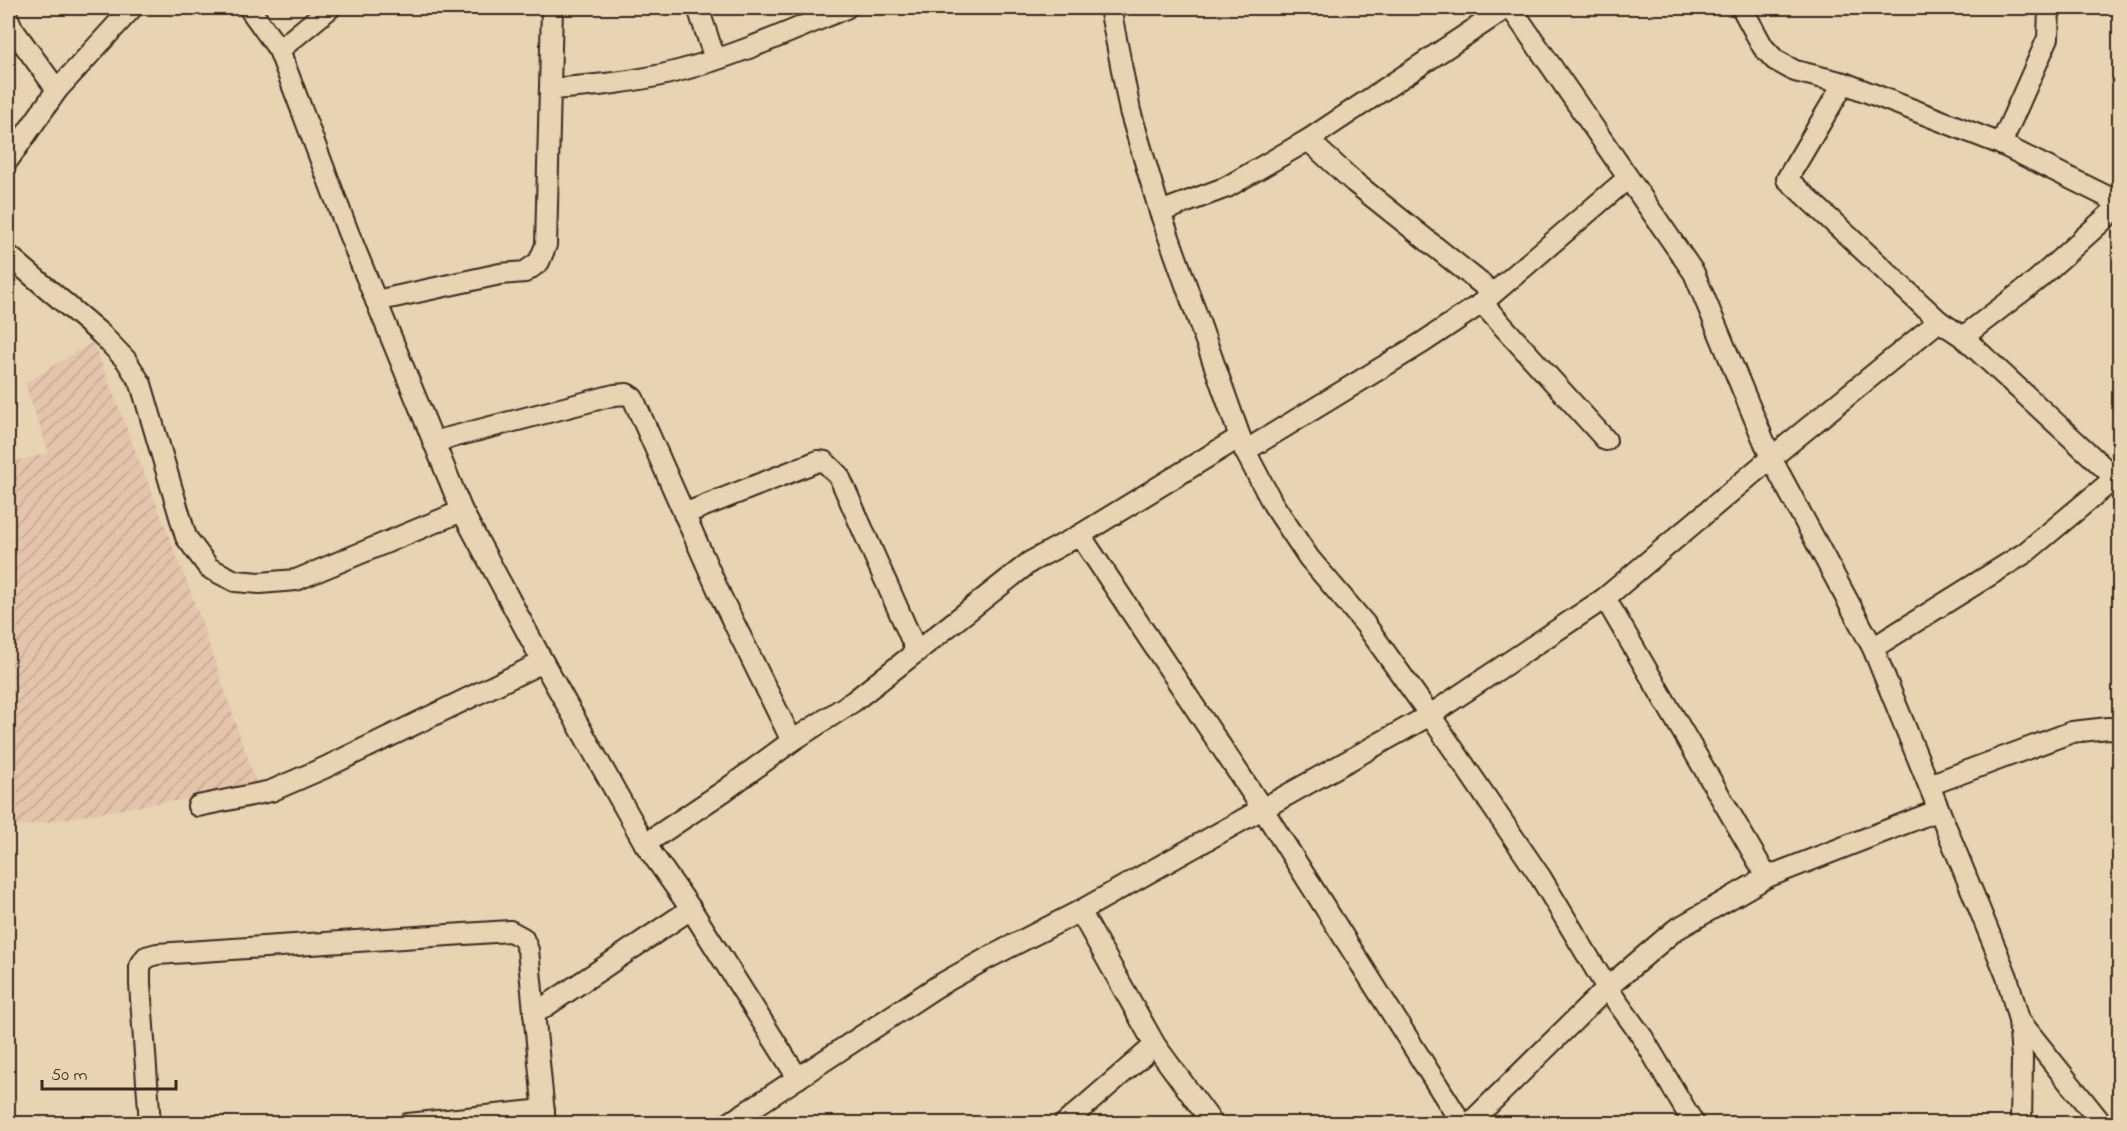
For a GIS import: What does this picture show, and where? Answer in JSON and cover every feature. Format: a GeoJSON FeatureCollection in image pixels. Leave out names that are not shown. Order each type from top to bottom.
{"type":"FeatureCollection","features":[{"type":"Feature","properties":{"kind":"street"},"geometry":{"type":"LineString","coordinates":[[8,160],[57,90],[132,8]]}},
{"type":"Feature","properties":{"kind":"street"},"geometry":{"type":"LineString","coordinates":[[249,8],[279,50],[376,301],[462,511],[645,844],[691,909],[798,1078]]}},
{"type":"Feature","properties":{"kind":"street"},"geometry":{"type":"LineString","coordinates":[[279,50],[330,8]]}},
{"type":"Feature","properties":{"kind":"street"},"geometry":{"type":"LineString","coordinates":[[376,301],[500,274],[525,272],[539,262],[546,246],[552,8]]}},
{"type":"Feature","properties":{"kind":"street"},"geometry":{"type":"LineString","coordinates":[[698,8],[715,59]]}},
{"type":"Feature","properties":{"kind":"street"},"geometry":{"type":"LineString","coordinates":[[550,89],[605,85],[678,71],[764,43],[846,8]]}},
{"type":"Feature","properties":{"kind":"street"},"geometry":{"type":"LineString","coordinates":[[1110,8],[1130,111],[1160,213],[1242,444],[1273,504],[1309,558],[1365,624],[1541,878],[1607,988],[1643,1038],[1694,1124]]}},
{"type":"Feature","properties":{"kind":"street"},"geometry":{"type":"LineString","coordinates":[[1160,213],[1227,188],[1308,140],[1506,8]]}},
{"type":"Feature","properties":{"kind":"street"},"geometry":{"type":"LineString","coordinates":[[1511,8],[1694,273],[1771,458],[1873,648],[2007,977],[2019,1020],[2022,1058],[2021,1124]]}},
{"type":"Feature","properties":{"kind":"street"},"geometry":{"type":"LineString","coordinates":[[1742,8],[1763,47],[1775,60],[1795,71],[1844,82],[2001,144],[2120,204],[2037,280],[1963,337]]}},
{"type":"Feature","properties":{"kind":"street"},"geometry":{"type":"LineString","coordinates":[[2001,144],[2048,38],[2049,8]]}},
{"type":"Feature","properties":{"kind":"street"},"geometry":{"type":"LineString","coordinates":[[8,18],[12,28],[57,90]]}},
{"type":"Feature","properties":{"kind":"street"},"geometry":{"type":"LineString","coordinates":[[1844,82],[1786,179],[1939,321],[1963,337],[2117,476],[2025,553],[1873,648]]}},
{"type":"Feature","properties":{"kind":"street"},"geometry":{"type":"LineString","coordinates":[[1308,140],[1488,298],[1606,440]]}},
{"type":"Feature","properties":{"kind":"street"},"geometry":{"type":"LineString","coordinates":[[645,844],[724,791],[792,741],[854,701],[1030,562],[1422,343],[1488,298],[1628,178]]}},
{"type":"Feature","properties":{"kind":"street"},"geometry":{"type":"LineString","coordinates":[[8,255],[101,334],[126,360],[141,384],[186,537],[209,568],[235,581],[260,584],[296,580],[462,511]]}},
{"type":"Feature","properties":{"kind":"street"},"geometry":{"type":"LineString","coordinates":[[728,1124],[936,987],[1080,911],[1430,715],[1605,598],[1939,321]]}},
{"type":"Feature","properties":{"kind":"street"},"geometry":{"type":"LineString","coordinates":[[433,442],[614,395],[627,394],[633,398],[722,599],[792,741]]}},
{"type":"Feature","properties":{"kind":"street"},"geometry":{"type":"LineString","coordinates":[[684,514],[818,461],[825,462],[839,476],[917,652]]}},
{"type":"Feature","properties":{"kind":"street"},"geometry":{"type":"LineString","coordinates":[[1080,535],[1262,808],[1462,1124]]}},
{"type":"Feature","properties":{"kind":"street"},"geometry":{"type":"LineString","coordinates":[[1605,598],[1767,877]]}},
{"type":"Feature","properties":{"kind":"street"},"geometry":{"type":"LineString","coordinates":[[198,806],[271,791],[324,768],[543,662]]}},
{"type":"Feature","properties":{"kind":"street"},"geometry":{"type":"LineString","coordinates":[[1929,785],[2072,732],[2120,729]]}},
{"type":"Feature","properties":{"kind":"street"},"geometry":{"type":"LineString","coordinates":[[1469,1124],[1607,988],[1675,930],[1767,877],[1939,810]]}},
{"type":"Feature","properties":{"kind":"street"},"geometry":{"type":"LineString","coordinates":[[534,1014],[691,909]]}},
{"type":"Feature","properties":{"kind":"street"},"geometry":{"type":"LineString","coordinates":[[1080,911],[1155,1045],[1213,1124]]}},
{"type":"Feature","properties":{"kind":"street"},"geometry":{"type":"LineString","coordinates":[[150,1124],[140,984],[140,966],[146,957],[169,953],[510,930],[523,938],[528,950],[544,1117],[408,1124]]}},
{"type":"Feature","properties":{"kind":"street"},"geometry":{"type":"LineString","coordinates":[[2019,1020],[2102,1124]]}},
{"type":"Feature","properties":{"kind":"street"},"geometry":{"type":"LineString","coordinates":[[1064,1124],[1155,1045]]}},
{"type":"Feature","properties":{"kind":"shaded area"},"geometry":{"type":"Polygon","coordinates":[[[93,342],[196,606],[259,792],[164,802],[11,828],[17,885],[8,886],[8,463],[49,453],[25,383],[93,342]]]}}]}
